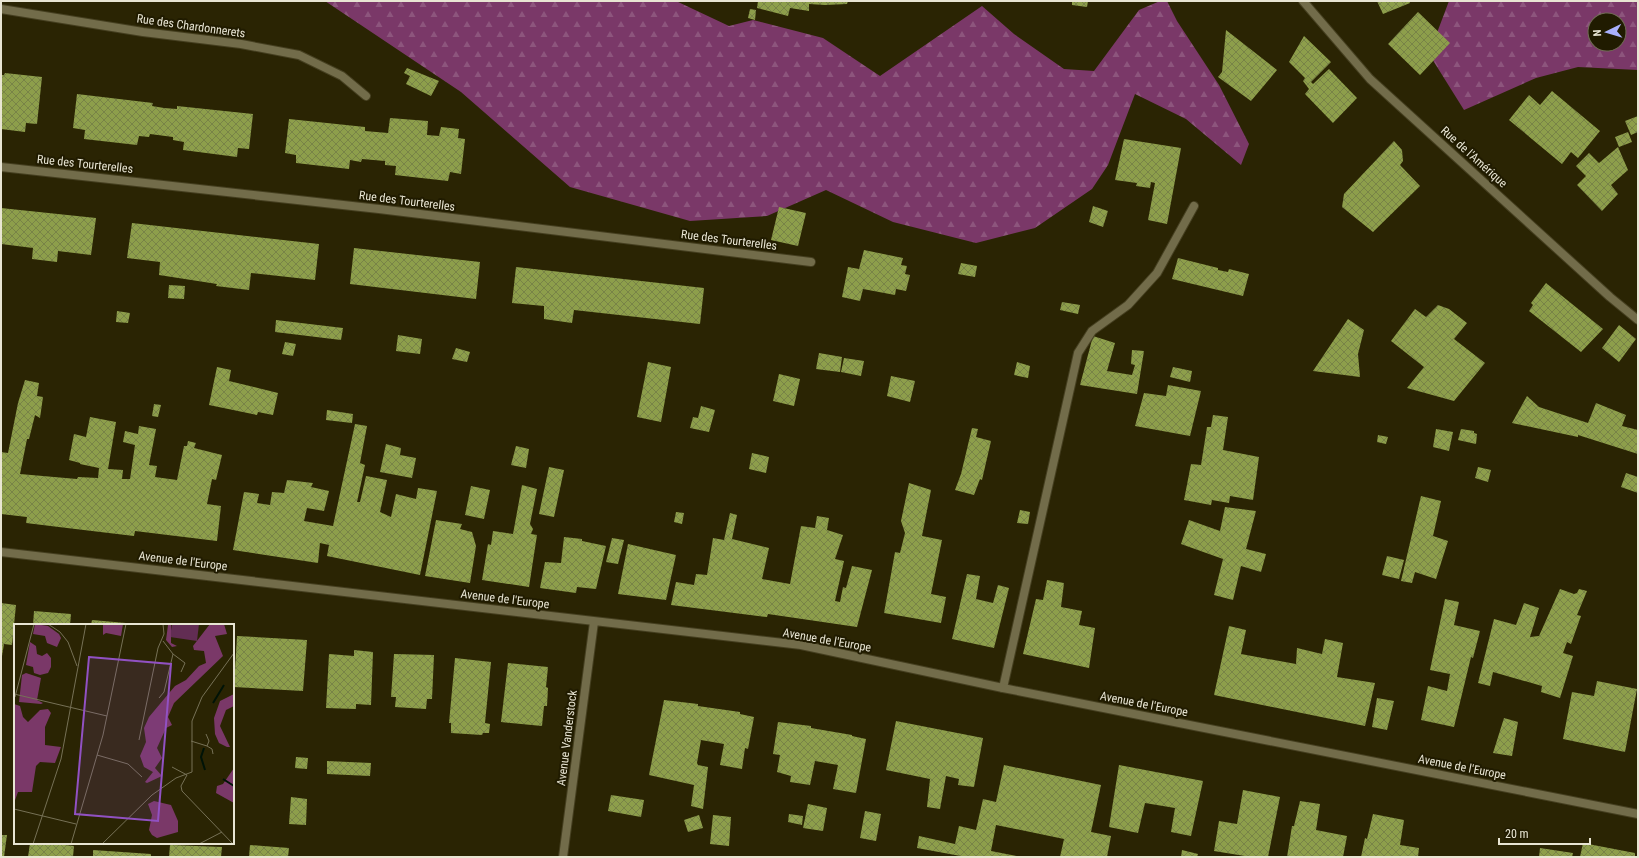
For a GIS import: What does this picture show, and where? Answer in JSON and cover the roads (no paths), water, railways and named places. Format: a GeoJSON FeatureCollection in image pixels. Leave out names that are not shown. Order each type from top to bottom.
{"type":"FeatureCollection","features":[{"type":"Feature","properties":{"kind":"street","name":"Rue de l'Amérique"},"geometry":{"type":"LineString","coordinates":[[1303,1],[1370,78],[1610,297],[1638,320]]}},
{"type":"Feature","properties":{"kind":"street","name":"Rue des Chardonnerets"},"geometry":{"type":"LineString","coordinates":[[1,9],[143,32],[241,44],[299,55],[342,76],[366,96]]}},
{"type":"Feature","properties":{"kind":"street","name":"Rue des Tourterelles"},"geometry":{"type":"LineString","coordinates":[[1,167],[379,209],[810,262]]}},
{"type":"Feature","properties":{"kind":"street"},"geometry":{"type":"LineString","coordinates":[[1003,688],[1078,353],[1092,331],[1128,305],[1157,273],[1194,206]]}},
{"type":"Feature","properties":{"kind":"street","name":"Avenue de l'Europe"},"geometry":{"type":"LineString","coordinates":[[1,552],[801,646],[1003,688],[1638,814]]}},
{"type":"Feature","properties":{"kind":"street","name":"Avenue Vanderstock"},"geometry":{"type":"LineString","coordinates":[[563,857],[594,622]]}}]}
